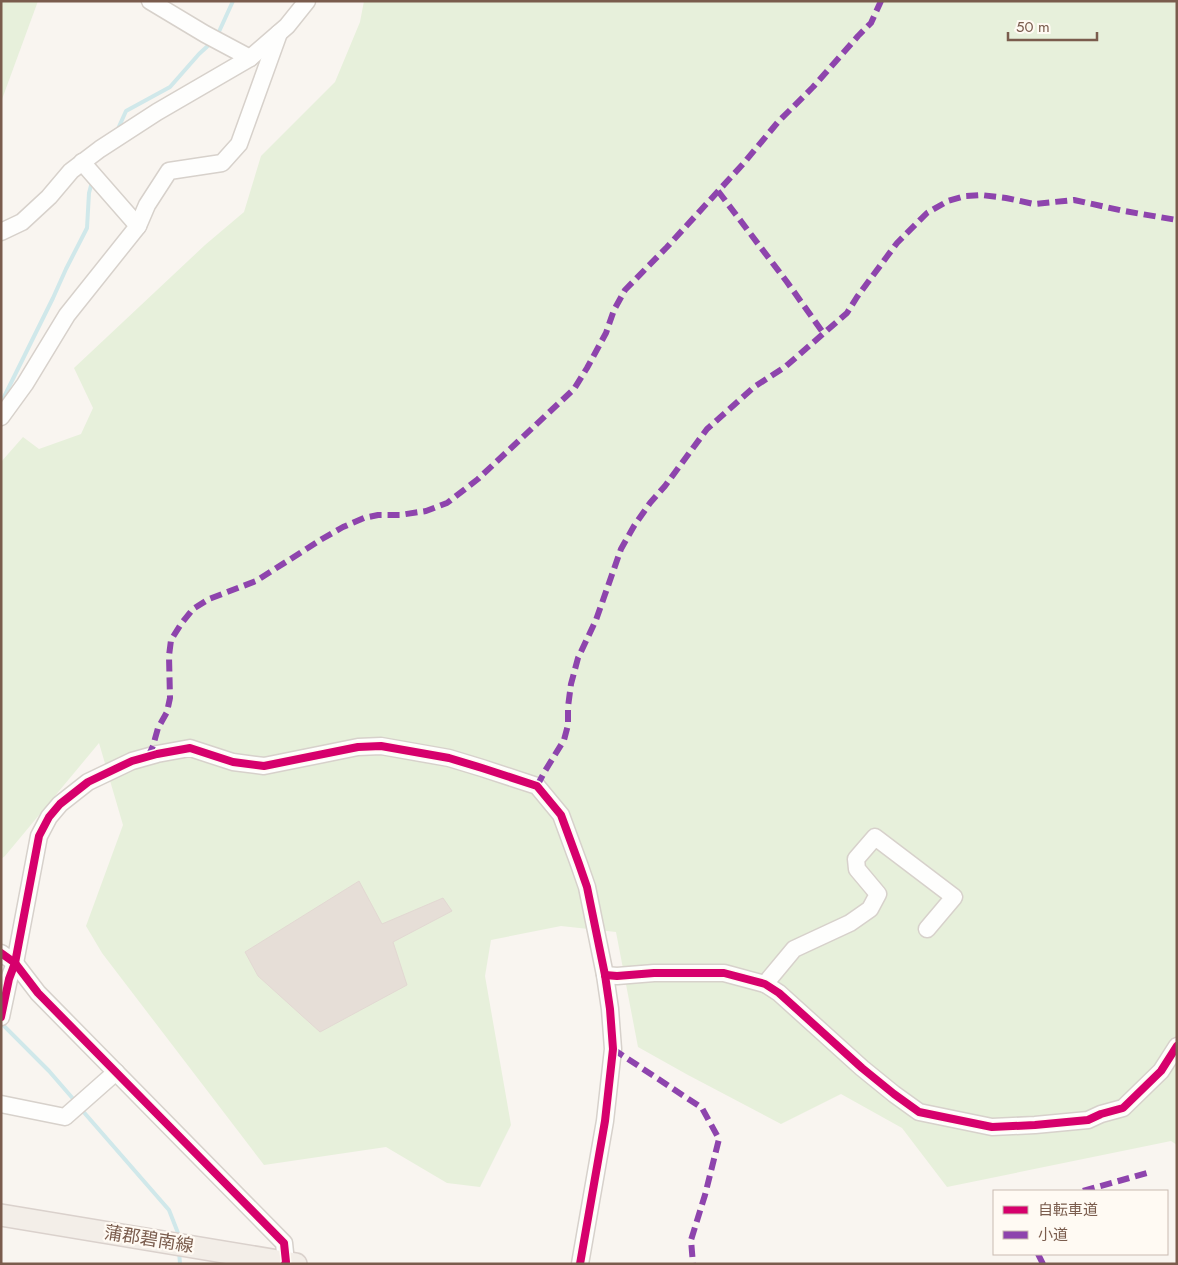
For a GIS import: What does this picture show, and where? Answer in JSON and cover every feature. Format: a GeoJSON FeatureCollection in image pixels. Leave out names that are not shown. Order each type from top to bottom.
{"type":"FeatureCollection","features":[{"type":"Feature","properties":{"kind":"main road","name":"蒲郡碧南線"},"geometry":{"type":"LineString","coordinates":[[1,1215],[289,1263]]}},
{"type":"Feature","properties":{"kind":"street"},"geometry":{"type":"LineString","coordinates":[[150,1],[250,58]]}},
{"type":"Feature","properties":{"kind":"street"},"geometry":{"type":"LineString","coordinates":[[1,232],[22,222],[49,197],[71,171],[100,149],[157,112],[250,58],[287,26],[307,1]]}},
{"type":"Feature","properties":{"kind":"street"},"geometry":{"type":"LineString","coordinates":[[1,418],[25,384],[67,314],[138,226],[147,205],[169,171],[222,163],[239,144],[279,33]]}},
{"type":"Feature","properties":{"kind":"street"},"geometry":{"type":"LineString","coordinates":[[82,162],[138,226]]}},
{"type":"Feature","properties":{"kind":"street"},"geometry":{"type":"LineString","coordinates":[[2,1014],[9,979],[15,963],[39,836],[49,817],[60,804],[88,782],[132,761],[190,748],[234,762],[264,766],[358,747],[381,746],[449,758],[537,786],[561,815],[587,887],[610,1009],[613,1049],[605,1121],[580,1264]]}},
{"type":"Feature","properties":{"kind":"street"},"geometry":{"type":"LineString","coordinates":[[765,984],[794,949],[850,923],[870,909],[878,894],[857,869],[856,859],[875,837],[954,897],[927,929]]}},
{"type":"Feature","properties":{"kind":"street"},"geometry":{"type":"LineString","coordinates":[[1,953],[15,963],[38,993],[284,1244],[289,1263]]}},
{"type":"Feature","properties":{"kind":"street"},"geometry":{"type":"LineString","coordinates":[[605,975],[724,973],[765,984],[779,993],[862,1068],[919,1112],[992,1127],[1088,1120],[1123,1108],[1161,1071],[1177,1046]]}},
{"type":"Feature","properties":{"kind":"street"},"geometry":{"type":"LineString","coordinates":[[1,1104],[65,1117],[116,1072]]}},
{"type":"Feature","properties":{"kind":"green space"},"geometry":{"type":"Polygon","coordinates":[[[1,1],[38,1],[1,102],[1,1]]]}},
{"type":"Feature","properties":{"kind":"green space"},"geometry":{"type":"Polygon","coordinates":[[[364,1],[1177,1],[1177,1145],[1171,1141],[947,1187],[902,1128],[841,1094],[781,1124],[638,1047],[616,932],[561,926],[491,940],[485,976],[511,1125],[480,1187],[447,1183],[386,1147],[264,1165],[102,953],[86,926],[123,825],[99,743],[1,859],[1,462],[23,437],[39,449],[81,434],[93,408],[74,368],[205,245],[244,212],[261,156],[335,82],[360,22],[364,1]]]}},
{"type":"Feature","properties":{"kind":"building"},"geometry":{"type":"Polygon","coordinates":[[[359,881],[382,924],[443,898],[452,911],[393,942],[407,985],[320,1032],[258,976],[245,952],[359,881]]]}},
{"type":"Feature","properties":{"kind":"waterway"},"geometry":{"type":"LineString","coordinates":[[217,36],[233,1]]}},
{"type":"Feature","properties":{"kind":"waterway"},"geometry":{"type":"LineString","coordinates":[[117,131],[126,111],[170,87],[211,43]]}},
{"type":"Feature","properties":{"kind":"waterway"},"geometry":{"type":"LineString","coordinates":[[1,403],[87,228],[89,193],[92,182]]}},
{"type":"Feature","properties":{"kind":"waterway"},"geometry":{"type":"LineString","coordinates":[[1,1023],[49,1071],[75,1101]]}},
{"type":"Feature","properties":{"kind":"waterway"},"geometry":{"type":"LineString","coordinates":[[81,1109],[169,1210],[178,1237]]}},
{"type":"Feature","properties":{"kind":"waterway"},"geometry":{"type":"LineString","coordinates":[[179,1251],[180,1264]]}},
{"type":"Feature","properties":{"kind":"marked path"},"geometry":{"type":"LineString","coordinates":[[148,757],[158,728],[167,712],[170,698],[169,656],[171,640],[193,609],[209,599],[256,581],[343,527],[364,518],[378,515],[400,515],[426,511],[447,503],[478,479],[574,389],[606,333],[614,310],[625,290],[667,247],[743,164],[778,122],[813,87],[871,23],[881,1]]}},
{"type":"Feature","properties":{"kind":"marked path"},"geometry":{"type":"LineString","coordinates":[[718,191],[824,334]]}},
{"type":"Feature","properties":{"kind":"marked path"},"geometry":{"type":"LineString","coordinates":[[537,786],[564,740],[568,725],[571,684],[578,658],[596,620],[621,549],[634,526],[707,429],[754,387],[785,367],[847,313],[897,243],[927,213],[948,201],[965,196],[981,195],[1034,204],[1074,200],[1177,220]]}},
{"type":"Feature","properties":{"kind":"marked path"},"geometry":{"type":"LineString","coordinates":[[613,1049],[702,1108],[719,1139],[691,1240],[693,1264]]}},
{"type":"Feature","properties":{"kind":"marked path"},"geometry":{"type":"LineString","coordinates":[[1087,1190],[1147,1173]]}},
{"type":"Feature","properties":{"kind":"marked path"},"geometry":{"type":"LineString","coordinates":[[1038,1255],[1043,1264]]}},
{"type":"Feature","properties":{"kind":"cycle path"},"geometry":{"type":"LineString","coordinates":[[1,1017],[9,979],[15,963],[39,836],[49,817],[60,804],[88,782],[132,761],[190,748],[233,762],[264,766],[358,747],[381,746],[449,758],[537,786],[561,815],[587,887],[610,1009],[613,1049],[605,1121],[580,1264]]}},
{"type":"Feature","properties":{"kind":"cycle path"},"geometry":{"type":"LineString","coordinates":[[1,953],[15,963],[38,993],[284,1243],[285,1264]]}},
{"type":"Feature","properties":{"kind":"cycle path"},"geometry":{"type":"LineString","coordinates":[[605,975],[724,973],[765,984],[779,993],[862,1068],[919,1112],[992,1127],[1088,1120],[1123,1108],[1161,1071],[1177,1046]]}}]}
